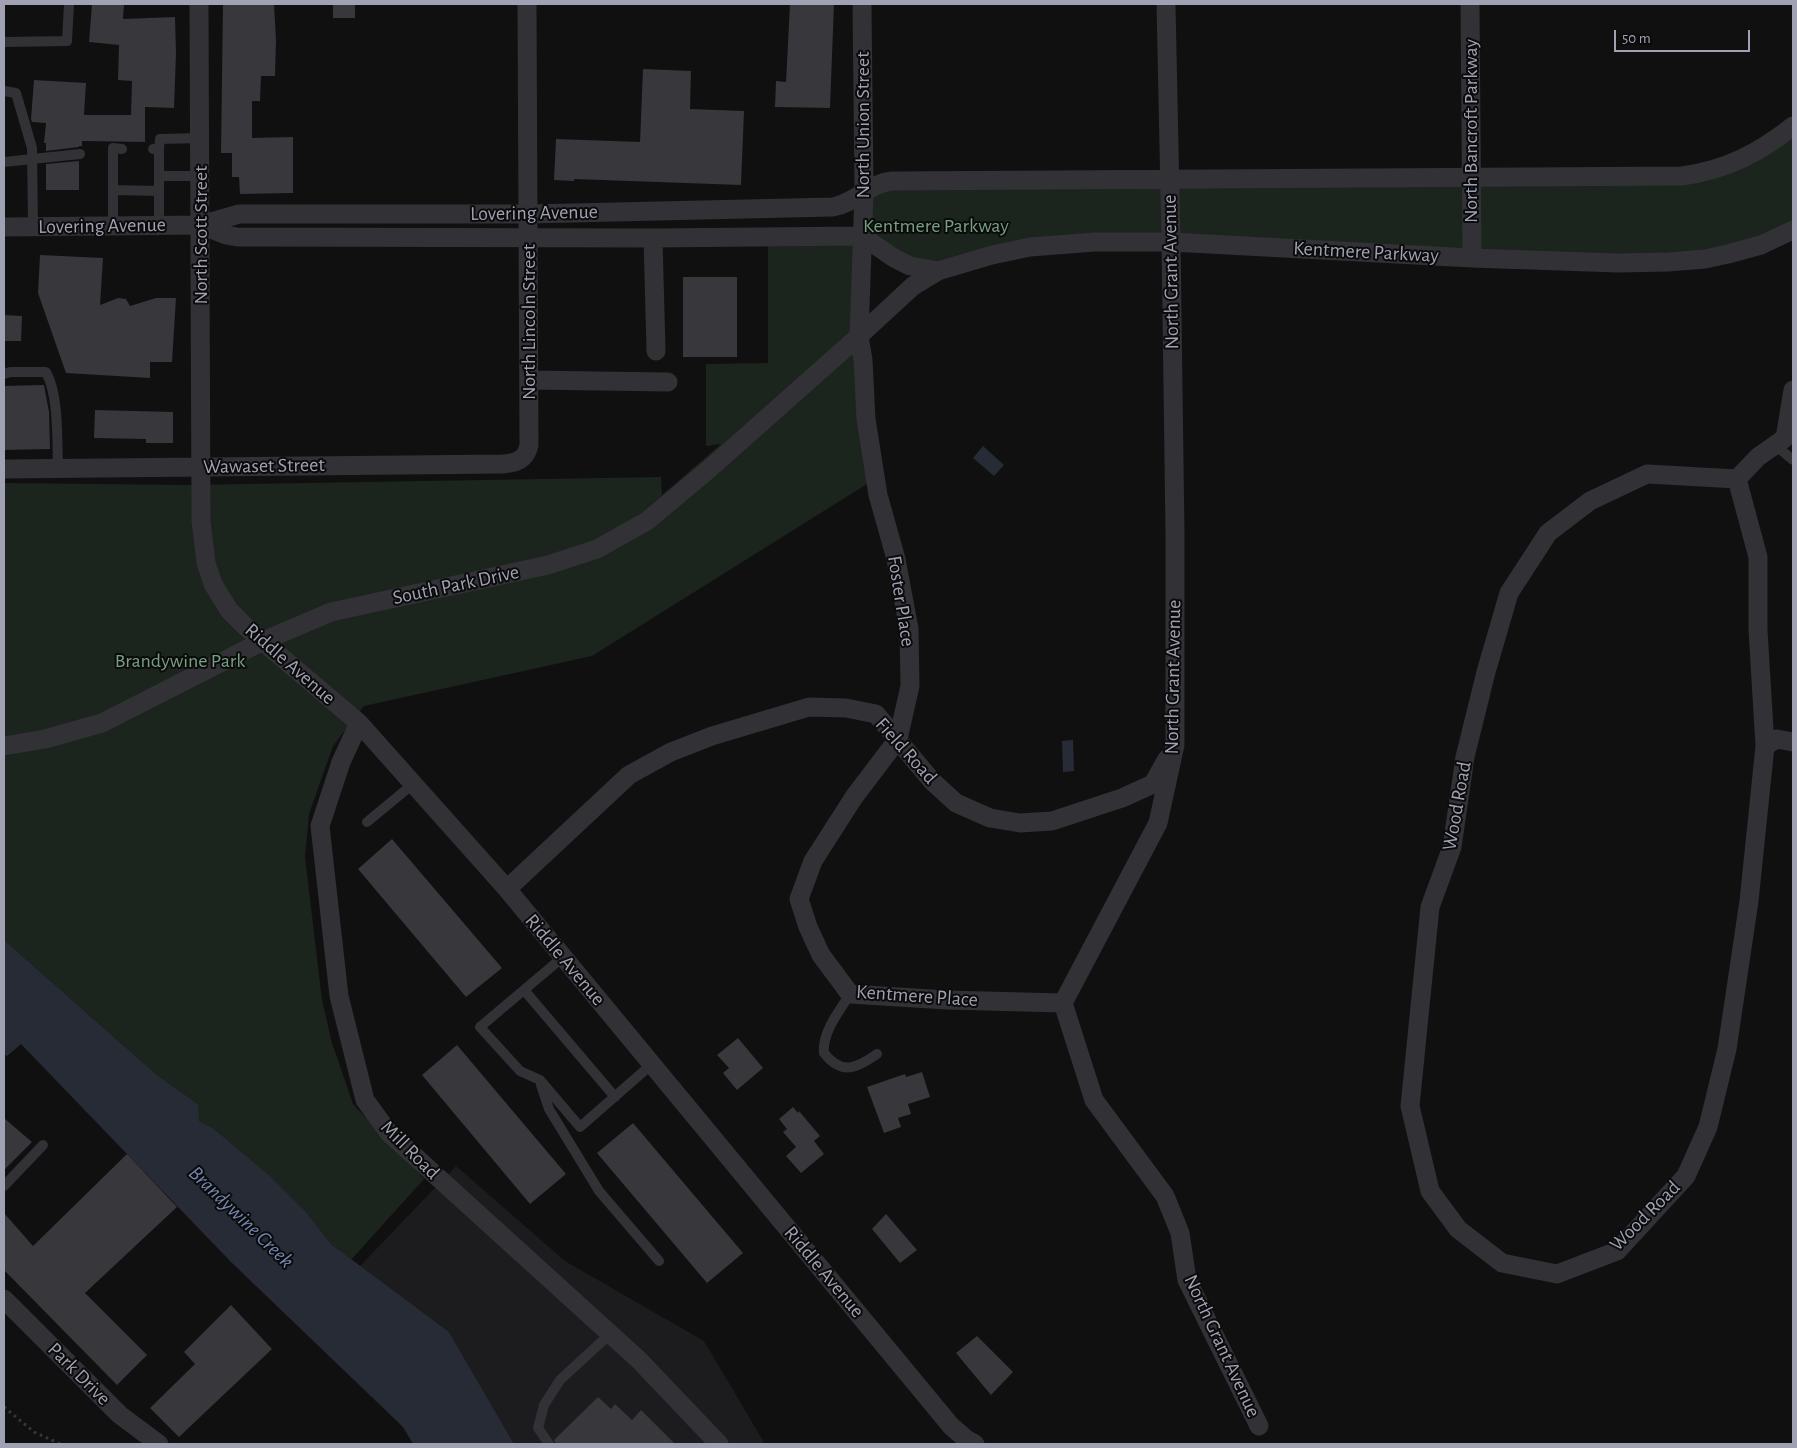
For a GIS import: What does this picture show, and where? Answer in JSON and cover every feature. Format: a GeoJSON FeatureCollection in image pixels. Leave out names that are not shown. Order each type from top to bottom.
{"type":"FeatureCollection","features":[{"type":"Feature","properties":{"kind":"street","name":"North Scott Street"},"geometry":{"type":"LineString","coordinates":[[199,4],[202,467]]}},
{"type":"Feature","properties":{"kind":"street","name":"North Lincoln Street"},"geometry":{"type":"LineString","coordinates":[[523,458],[528,451],[529,445],[527,4]]}},
{"type":"Feature","properties":{"kind":"street","name":"North Union Street"},"geometry":{"type":"LineString","coordinates":[[859,336],[864,192],[862,4]]}},
{"type":"Feature","properties":{"kind":"street","name":"North Grant Avenue"},"geometry":{"type":"LineString","coordinates":[[1166,4],[1175,535],[1175,745],[1158,823],[1063,1003],[1094,1100],[1165,1196],[1180,1233],[1187,1280],[1259,1426]]}},
{"type":"Feature","properties":{"kind":"street","name":"North Bancroft Parkway"},"geometry":{"type":"LineString","coordinates":[[1470,4],[1472,258]]}},
{"type":"Feature","properties":{"kind":"street"},"geometry":{"type":"LineString","coordinates":[[864,192],[883,182],[1682,176],[1705,173],[1753,154],[1775,141],[1793,126]]}},
{"type":"Feature","properties":{"kind":"street","name":"Lovering Avenue"},"geometry":{"type":"LineString","coordinates":[[4,227],[201,224],[239,214],[528,214],[833,207],[847,203],[864,192]]}},
{"type":"Feature","properties":{"kind":"street","name":"Lovering Avenue"},"geometry":{"type":"LineString","coordinates":[[201,224],[226,235],[237,237],[653,238],[862,236]]}},
{"type":"Feature","properties":{"kind":"street","name":"Kentmere Parkway"},"geometry":{"type":"LineString","coordinates":[[859,336],[913,286],[938,271],[992,255],[1030,247],[1095,242],[1171,242],[1472,258],[1618,263],[1668,262],[1705,259],[1728,254],[1761,244],[1793,230]]}},
{"type":"Feature","properties":{"kind":"street","name":"Kentmere Parkway"},"geometry":{"type":"LineString","coordinates":[[862,236],[894,258],[910,266],[938,271]]}},
{"type":"Feature","properties":{"kind":"street"},"geometry":{"type":"LineString","coordinates":[[653,238],[656,351]]}},
{"type":"Feature","properties":{"kind":"street","name":"South Park Drive"},"geometry":{"type":"LineString","coordinates":[[4,746],[44,739],[102,723],[263,641],[331,612],[548,565],[597,549],[646,521],[708,470],[859,336]]}},
{"type":"Feature","properties":{"kind":"street","name":"Foster Place"},"geometry":{"type":"LineString","coordinates":[[808,927],[799,899],[813,861],[854,797],[898,739],[910,686],[909,629],[896,559],[878,495],[866,419],[863,360],[859,336]]}},
{"type":"Feature","properties":{"kind":"street"},"geometry":{"type":"LineString","coordinates":[[529,380],[668,382]]}},
{"type":"Feature","properties":{"kind":"street"},"geometry":{"type":"LineString","coordinates":[[1737,479],[1758,457],[1785,438],[1793,390]]}},
{"type":"Feature","properties":{"kind":"street","name":"Wawaset Street"},"geometry":{"type":"LineString","coordinates":[[4,469],[503,464],[518,462],[523,458]]}},
{"type":"Feature","properties":{"kind":"street","name":"Riddle Avenue"},"geometry":{"type":"LineString","coordinates":[[202,467],[203,542],[206,563],[213,584],[229,610],[359,723],[507,889],[952,1426],[974,1444]]}},
{"type":"Feature","properties":{"kind":"street","name":"Wood Road"},"geometry":{"type":"LineString","coordinates":[[1647,474],[1737,479],[1758,557],[1758,630],[1765,746],[1749,901],[1727,1050],[1708,1127],[1686,1176],[1617,1251],[1557,1274],[1502,1263],[1458,1229],[1430,1191],[1410,1106],[1430,907],[1452,847],[1465,757],[1486,672],[1509,593],[1548,533],[1590,501],[1647,474]]}},
{"type":"Feature","properties":{"kind":"street","name":"Field Road"},"geometry":{"type":"LineString","coordinates":[[507,889],[629,775],[671,752],[712,736],[809,707],[846,708],[876,714],[932,781],[956,803],[990,818],[1020,823],[1052,821],[1122,798],[1153,784],[1175,745]]}},
{"type":"Feature","properties":{"kind":"street","name":"Mill Road"},"geometry":{"type":"LineString","coordinates":[[359,723],[341,762],[320,826],[338,996],[365,1100],[389,1134],[639,1360],[719,1444]]}},
{"type":"Feature","properties":{"kind":"street"},"geometry":{"type":"LineString","coordinates":[[1765,746],[1777,739],[1793,742]]}},
{"type":"Feature","properties":{"kind":"street","name":"Kentmere Place"},"geometry":{"type":"LineString","coordinates":[[808,927],[822,955],[850,994],[947,1000],[1063,1003]]}},
{"type":"Feature","properties":{"kind":"street","name":"Park Drive"},"geometry":{"type":"LineString","coordinates":[[4,1299],[120,1415],[159,1444]]}},
{"type":"Feature","properties":{"kind":"lane"},"geometry":{"type":"LineString","coordinates":[[4,42],[67,41],[68,4]]}},
{"type":"Feature","properties":{"kind":"lane"},"geometry":{"type":"LineString","coordinates":[[4,91],[16,93],[32,148],[33,226]]}},
{"type":"Feature","properties":{"kind":"lane"},"geometry":{"type":"LineString","coordinates":[[160,225],[159,176],[156,165],[156,149],[160,139],[200,138]]}},
{"type":"Feature","properties":{"kind":"lane"},"geometry":{"type":"LineString","coordinates":[[113,226],[113,190],[117,167],[113,148],[122,149]]}},
{"type":"Feature","properties":{"kind":"lane"},"geometry":{"type":"LineString","coordinates":[[4,162],[80,154]]}},
{"type":"Feature","properties":{"kind":"lane"},"geometry":{"type":"LineString","coordinates":[[159,176],[200,176]]}},
{"type":"Feature","properties":{"kind":"lane"},"geometry":{"type":"LineString","coordinates":[[113,190],[159,190]]}},
{"type":"Feature","properties":{"kind":"lane"},"geometry":{"type":"LineString","coordinates":[[4,374],[10,372],[46,372],[51,381],[57,425],[58,468]]}},
{"type":"Feature","properties":{"kind":"lane"},"geometry":{"type":"LineString","coordinates":[[1775,445],[1793,460]]}},
{"type":"Feature","properties":{"kind":"lane"},"geometry":{"type":"LineString","coordinates":[[367,822],[413,784]]}},
{"type":"Feature","properties":{"kind":"lane"},"geometry":{"type":"LineString","coordinates":[[563,957],[480,1027],[520,1071],[540,1080],[580,1127],[652,1064]]}},
{"type":"Feature","properties":{"kind":"lane"},"geometry":{"type":"LineString","coordinates":[[524,990],[615,1097]]}},
{"type":"Feature","properties":{"kind":"lane"},"geometry":{"type":"LineString","coordinates":[[850,994],[829,1029],[824,1041],[824,1053],[833,1063],[844,1068],[860,1066],[877,1054]]}},
{"type":"Feature","properties":{"kind":"lane"},"geometry":{"type":"LineString","coordinates":[[540,1080],[549,1109],[599,1191],[659,1261]]}},
{"type":"Feature","properties":{"kind":"lane"},"geometry":{"type":"LineString","coordinates":[[4,1186],[44,1145]]}},
{"type":"Feature","properties":{"kind":"lane"},"geometry":{"type":"LineString","coordinates":[[549,1444],[538,1428],[544,1405],[560,1380],[610,1334]]}},
{"type":"Feature","properties":{"kind":"path"},"geometry":{"type":"LineString","coordinates":[[4,1407],[34,1432],[60,1444]]}},
{"type":"Feature","properties":{"kind":"shaded area"},"geometry":{"type":"Polygon","coordinates":[[[456,1166],[565,1261],[704,1341],[765,1444],[514,1444],[449,1332],[359,1267],[456,1166]]]}},
{"type":"Feature","properties":{"kind":"green space","name":"Brandywine Park"},"geometry":{"type":"Polygon","coordinates":[[[1793,126],[1793,230],[1705,259],[1095,242],[938,271],[862,237],[875,479],[592,656],[364,706],[333,746],[309,814],[305,857],[322,1000],[332,1043],[353,1104],[424,1179],[351,1260],[332,1245],[306,1212],[269,1175],[213,1128],[198,1121],[198,1104],[157,1075],[4,940],[4,483],[189,485],[661,477],[662,495],[721,444],[706,446],[706,364],[768,363],[768,237],[862,236],[875,186],[1682,176],[1793,126]]]}},
{"type":"Feature","properties":{"kind":"water"},"geometry":{"type":"Polygon","coordinates":[[[983,446],[1004,465],[994,476],[973,458],[983,446]]]}},
{"type":"Feature","properties":{"kind":"water"},"geometry":{"type":"Polygon","coordinates":[[[1073,740],[1074,771],[1063,772],[1062,741],[1073,740]]]}},
{"type":"Feature","properties":{"kind":"water","name":"Brandywine Creek"},"geometry":{"type":"Polygon","coordinates":[[[4,940],[157,1075],[198,1104],[199,1121],[213,1128],[269,1175],[306,1212],[332,1245],[449,1332],[514,1444],[413,1444],[403,1427],[231,1262],[21,1044],[7,1056],[4,1054],[4,940]]]}},
{"type":"Feature","properties":{"kind":"building"},"geometry":{"type":"Polygon","coordinates":[[[92,4],[124,5],[123,19],[175,17],[174,108],[145,107],[145,142],[82,141],[82,146],[79,147],[46,151],[46,143],[44,143],[46,123],[32,122],[31,119],[34,80],[86,83],[84,115],[131,115],[132,81],[118,80],[119,45],[89,42],[92,4]]]}},
{"type":"Feature","properties":{"kind":"building"},"geometry":{"type":"Polygon","coordinates":[[[223,4],[274,4],[275,76],[261,76],[260,101],[252,101],[252,138],[293,137],[293,193],[240,194],[239,177],[232,177],[232,153],[221,153],[223,4]]]}},
{"type":"Feature","properties":{"kind":"building"},"geometry":{"type":"Polygon","coordinates":[[[333,4],[355,4],[355,18],[333,18],[333,4]]]}},
{"type":"Feature","properties":{"kind":"building"},"geometry":{"type":"Polygon","coordinates":[[[790,4],[834,4],[830,108],[775,107],[776,81],[786,82],[790,4]]]}},
{"type":"Feature","properties":{"kind":"building"},"geometry":{"type":"Polygon","coordinates":[[[643,69],[691,71],[690,109],[744,111],[741,185],[574,179],[574,181],[554,180],[556,139],[640,142],[643,69]]]}},
{"type":"Feature","properties":{"kind":"building"},"geometry":{"type":"Polygon","coordinates":[[[79,161],[79,190],[46,190],[46,164],[79,161]]]}},
{"type":"Feature","properties":{"kind":"building"},"geometry":{"type":"Polygon","coordinates":[[[40,255],[103,258],[100,305],[118,298],[126,299],[130,306],[156,298],[176,298],[172,362],[150,362],[150,378],[66,373],[38,293],[40,255]]]}},
{"type":"Feature","properties":{"kind":"building"},"geometry":{"type":"Polygon","coordinates":[[[683,277],[737,277],[737,357],[683,357],[683,277]]]}},
{"type":"Feature","properties":{"kind":"building"},"geometry":{"type":"Polygon","coordinates":[[[4,315],[22,316],[21,341],[4,341],[4,315]]]}},
{"type":"Feature","properties":{"kind":"building"},"geometry":{"type":"Polygon","coordinates":[[[44,385],[49,412],[50,449],[4,450],[4,386],[44,385]]]}},
{"type":"Feature","properties":{"kind":"building"},"geometry":{"type":"Polygon","coordinates":[[[95,410],[173,412],[173,443],[146,443],[146,439],[94,438],[95,410]]]}},
{"type":"Feature","properties":{"kind":"building"},"geometry":{"type":"Polygon","coordinates":[[[392,839],[502,968],[466,997],[358,869],[392,839]]]}},
{"type":"Feature","properties":{"kind":"building"},"geometry":{"type":"Polygon","coordinates":[[[738,1038],[763,1068],[737,1090],[723,1073],[729,1068],[717,1055],[738,1038]]]}},
{"type":"Feature","properties":{"kind":"building"},"geometry":{"type":"Polygon","coordinates":[[[457,1045],[566,1174],[530,1204],[422,1075],[457,1045]]]}},
{"type":"Feature","properties":{"kind":"building"},"geometry":{"type":"Polygon","coordinates":[[[922,1072],[930,1097],[908,1104],[911,1114],[898,1118],[901,1127],[884,1133],[867,1087],[905,1074],[906,1077],[922,1072]]]}},
{"type":"Feature","properties":{"kind":"building"},"geometry":{"type":"Polygon","coordinates":[[[793,1107],[798,1113],[799,1111],[820,1136],[814,1141],[824,1154],[801,1173],[786,1156],[796,1147],[783,1132],[787,1129],[779,1119],[793,1107]]]}},
{"type":"Feature","properties":{"kind":"building"},"geometry":{"type":"Polygon","coordinates":[[[4,1118],[32,1142],[4,1170],[4,1118]]]}},
{"type":"Feature","properties":{"kind":"building"},"geometry":{"type":"Polygon","coordinates":[[[633,1123],[743,1253],[707,1283],[597,1153],[633,1123]]]}},
{"type":"Feature","properties":{"kind":"building"},"geometry":{"type":"Polygon","coordinates":[[[127,1154],[177,1207],[85,1293],[147,1355],[117,1385],[4,1270],[4,1213],[33,1246],[127,1154]]]}},
{"type":"Feature","properties":{"kind":"building"},"geometry":{"type":"Polygon","coordinates":[[[886,1214],[917,1250],[900,1263],[872,1229],[886,1214]]]}},
{"type":"Feature","properties":{"kind":"building"},"geometry":{"type":"Polygon","coordinates":[[[231,1305],[272,1349],[179,1437],[150,1408],[195,1364],[184,1352],[231,1305]]]}},
{"type":"Feature","properties":{"kind":"building"},"geometry":{"type":"Polygon","coordinates":[[[977,1336],[1013,1372],[991,1395],[956,1353],[977,1336]]]}},
{"type":"Feature","properties":{"kind":"building"},"geometry":{"type":"Polygon","coordinates":[[[598,1397],[611,1409],[615,1404],[632,1420],[641,1410],[675,1444],[556,1444],[554,1440],[598,1397]]]}}]}
